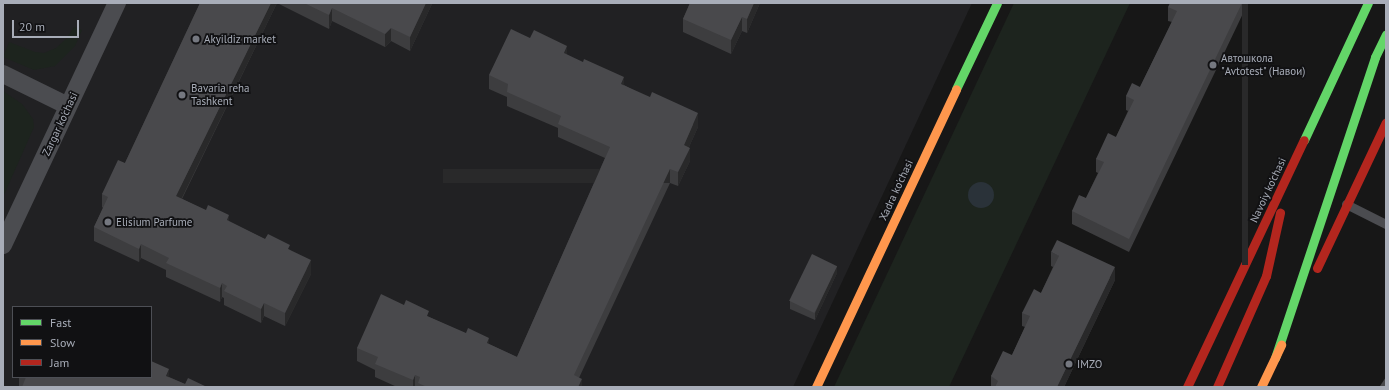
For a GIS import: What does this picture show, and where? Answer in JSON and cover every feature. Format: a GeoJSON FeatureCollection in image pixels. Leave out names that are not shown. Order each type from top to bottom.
{"type":"FeatureCollection","features":[{"type":"Feature","properties":{"kind":"main road","name":"Xadra ko'chasi"},"geometry":{"type":"LineString","coordinates":[[816,387],[997,3]]}},
{"type":"Feature","properties":{"kind":"main road","name":"Navoiy ko'chasi"},"geometry":{"type":"LineString","coordinates":[[1187,387],[1368,3]]}},
{"type":"Feature","properties":{"kind":"main road"},"geometry":{"type":"LineString","coordinates":[[1275,358],[1375,57],[1386,34]]}},
{"type":"Feature","properties":{"kind":"main road"},"geometry":{"type":"LineString","coordinates":[[1261,387],[1386,122]]}},
{"type":"Feature","properties":{"kind":"main road"},"geometry":{"type":"LineString","coordinates":[[1217,387],[1266,276],[1289,172]]}},
{"type":"Feature","properties":{"kind":"street","name":"Zargar ko'chasi"},"geometry":{"type":"LineString","coordinates":[[3,245],[117,3]]}},
{"type":"Feature","properties":{"kind":"street"},"geometry":{"type":"LineString","coordinates":[[3,74],[68,106]]}},
{"type":"Feature","properties":{"kind":"lane"},"geometry":{"type":"LineString","coordinates":[[1329,196],[1386,224]]}},
{"type":"Feature","properties":{"kind":"shaded area"},"geometry":{"type":"Polygon","coordinates":[[[3,3],[972,3],[793,387],[3,387],[3,3]]]}},
{"type":"Feature","properties":{"kind":"shaded area"},"geometry":{"type":"Polygon","coordinates":[[[1014,3],[1130,3],[949,387],[834,387],[1014,3]]]}},
{"type":"Feature","properties":{"kind":"shaded area"},"geometry":{"type":"Polygon","coordinates":[[[74,27],[82,30],[75,46],[55,66],[34,70],[3,57],[9,42],[35,52],[44,53],[56,48],[66,39],[74,27]]]}},
{"type":"Feature","properties":{"kind":"shaded area"},"geometry":{"type":"Polygon","coordinates":[[[3,91],[22,104],[33,119],[34,127],[3,197],[3,91]]]}},
{"type":"Feature","properties":{"kind":"shaded area"},"geometry":{"type":"Polygon","coordinates":[[[981,182],[990,186],[994,195],[990,204],[981,208],[972,204],[968,195],[972,186],[981,182]]]}},
{"type":"Feature","properties":{"kind":"building"},"geometry":{"type":"Polygon","coordinates":[[[200,3],[271,3],[176,196],[206,210],[208,205],[229,215],[227,220],[265,239],[268,234],[290,245],[288,249],[311,260],[285,313],[264,303],[261,309],[224,291],[227,286],[222,283],[220,288],[166,263],[169,258],[141,244],[139,249],[94,227],[108,197],[102,194],[118,160],[125,163],[200,3]]]}},
{"type":"Feature","properties":{"kind":"building"},"geometry":{"type":"Polygon","coordinates":[[[304,3],[426,3],[410,37],[391,28],[385,34],[332,8],[329,15],[304,3]]]}},
{"type":"Feature","properties":{"kind":"building"},"geometry":{"type":"Polygon","coordinates":[[[690,3],[754,3],[747,19],[742,17],[731,40],[683,19],[690,3]]]}},
{"type":"Feature","properties":{"kind":"building"},"geometry":{"type":"Polygon","coordinates":[[[1170,3],[1242,3],[1129,239],[1072,211],[1079,195],[1086,198],[1104,162],[1096,159],[1108,133],[1116,137],[1134,100],[1126,96],[1132,83],[1140,87],[1177,11],[1168,7],[1170,3]]]}},
{"type":"Feature","properties":{"kind":"building"},"geometry":{"type":"Polygon","coordinates":[[[511,29],[530,38],[534,30],[567,46],[564,53],[583,62],[584,59],[624,77],[621,84],[650,97],[652,92],[698,113],[684,145],[690,148],[678,172],[670,169],[574,375],[582,379],[578,387],[427,387],[418,383],[420,377],[415,375],[413,380],[375,364],[378,357],[357,348],[381,294],[404,305],[406,300],[429,311],[427,316],[466,333],[468,328],[489,338],[487,343],[517,357],[610,147],[558,124],[561,116],[507,92],[508,84],[489,75],[511,29]]]}},
{"type":"Feature","properties":{"kind":"building"},"geometry":{"type":"Polygon","coordinates":[[[1057,240],[1115,267],[1057,387],[995,387],[998,381],[991,376],[1003,351],[1012,355],[1030,316],[1022,313],[1034,289],[1041,293],[1059,256],[1051,252],[1057,240]]]}},
{"type":"Feature","properties":{"kind":"building"},"geometry":{"type":"Polygon","coordinates":[[[812,254],[837,266],[814,313],[789,301],[812,254]]]}},
{"type":"Feature","properties":{"kind":"building"},"geometry":{"type":"Polygon","coordinates":[[[152,361],[169,369],[166,376],[185,384],[188,378],[207,387],[22,387],[26,378],[152,378],[152,361]]]}},
{"type":"Feature","properties":{"kind":"building"},"geometry":{"type":"Polygon","coordinates":[[[1386,377],[1386,387],[1380,387],[1380,386],[1386,377]]]}},
{"type":"Feature","properties":{"kind":"traffic: fast"},"geometry":{"type":"LineString","coordinates":[[956,89],[997,3]]}},
{"type":"Feature","properties":{"kind":"traffic: fast"},"geometry":{"type":"LineString","coordinates":[[1304,140],[1368,3]]}},
{"type":"Feature","properties":{"kind":"traffic: fast"},"geometry":{"type":"LineString","coordinates":[[1275,358],[1375,57],[1386,34]]}},
{"type":"Feature","properties":{"kind":"traffic: slow"},"geometry":{"type":"LineString","coordinates":[[816,387],[956,89]]}},
{"type":"Feature","properties":{"kind":"traffic: slow"},"geometry":{"type":"LineString","coordinates":[[1261,387],[1281,345]]}},
{"type":"Feature","properties":{"kind":"traffic: jam"},"geometry":{"type":"LineString","coordinates":[[1317,268],[1386,122]]}},
{"type":"Feature","properties":{"kind":"traffic: jam"},"geometry":{"type":"LineString","coordinates":[[1187,387],[1304,140]]}},
{"type":"Feature","properties":{"kind":"traffic: jam"},"geometry":{"type":"LineString","coordinates":[[1217,387],[1266,276],[1280,213]]}},
{"type":"Feature","properties":{"kind":"place","name":"Akyildiz market"},"geometry":{"type":"Point","coordinates":[196,39]}},
{"type":"Feature","properties":{"kind":"place","name":"Автошкола \"Avtotest\" (Навои)"},"geometry":{"type":"Point","coordinates":[1213,65]}},
{"type":"Feature","properties":{"kind":"place","name":"Bavaria reha Tashkent"},"geometry":{"type":"Point","coordinates":[182,95]}},
{"type":"Feature","properties":{"kind":"place","name":"Elisium Parfume"},"geometry":{"type":"Point","coordinates":[108,222]}},
{"type":"Feature","properties":{"kind":"place","name":"IMZO"},"geometry":{"type":"Point","coordinates":[1069,364]}}]}
